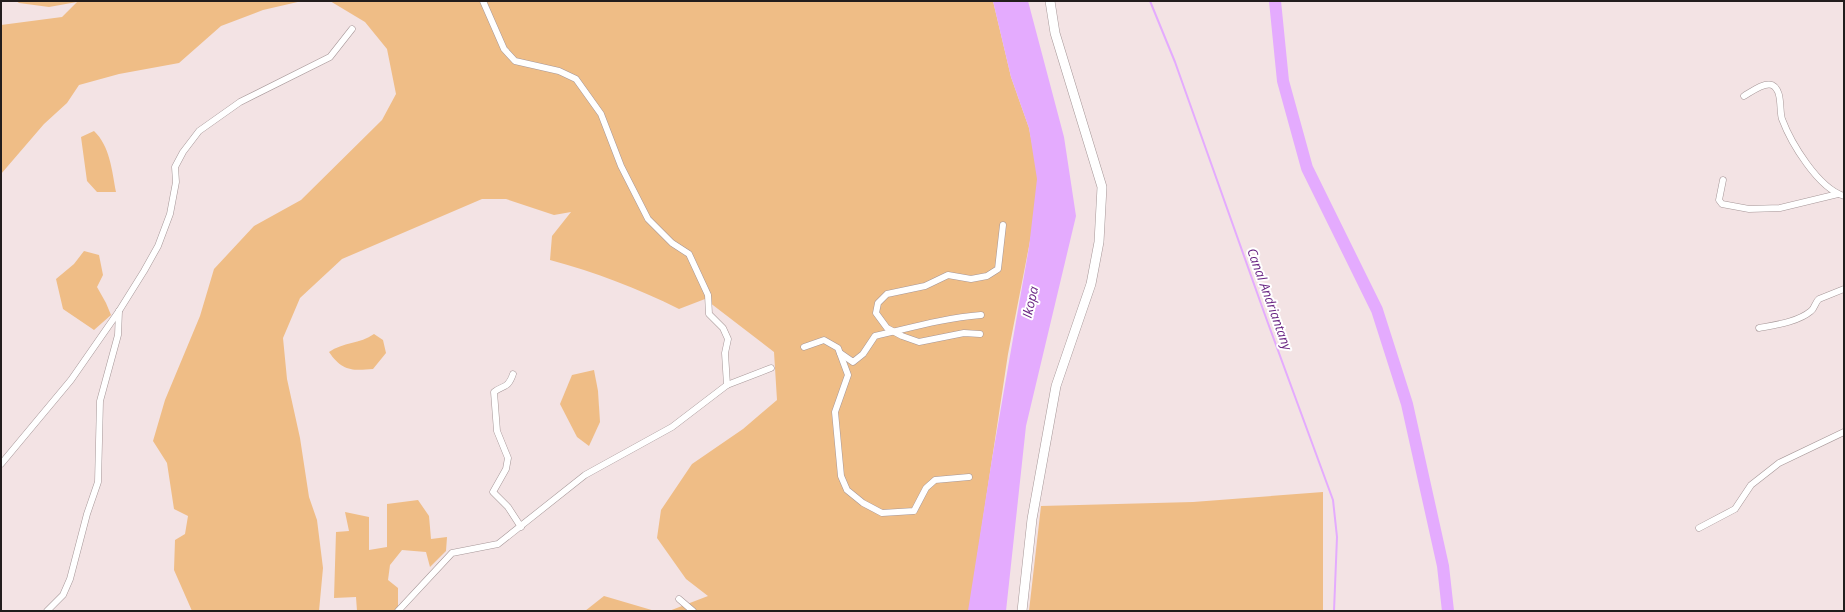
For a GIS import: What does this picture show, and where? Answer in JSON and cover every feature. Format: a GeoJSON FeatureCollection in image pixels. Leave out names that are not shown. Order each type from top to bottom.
{"type":"FeatureCollection","features":[{"type":"Feature","properties":{"kind":"main road"},"geometry":{"type":"LineString","coordinates":[[1022,611],[1032,519],[1056,386],[1091,284],[1100,234],[1102,187],[1085,127],[1055,33],[1050,1]]}},
{"type":"Feature","properties":{"kind":"street"},"geometry":{"type":"LineString","coordinates":[[482,1],[504,49],[515,61],[559,71],[576,79],[601,114],[621,166],[648,219],[672,243],[689,254],[708,295],[709,314],[723,328],[728,338],[725,353],[727,385]]}},
{"type":"Feature","properties":{"kind":"street"},"geometry":{"type":"LineString","coordinates":[[1,464],[71,380],[119,310],[158,246],[170,214],[176,182],[175,167],[183,152],[199,131],[240,102],[330,57],[352,29]]}},
{"type":"Feature","properties":{"kind":"street"},"geometry":{"type":"LineString","coordinates":[[1744,96],[1765,85],[1772,85],[1776,88],[1779,98],[1781,117],[1792,144],[1814,173],[1841,195]]}},
{"type":"Feature","properties":{"kind":"street"},"geometry":{"type":"LineString","coordinates":[[1722,180],[1719,200],[1722,204],[1749,209],[1780,208],[1841,195]]}},
{"type":"Feature","properties":{"kind":"street"},"geometry":{"type":"LineString","coordinates":[[980,334],[964,333],[919,342],[887,328],[876,314],[878,303],[886,294],[925,286],[948,275],[971,280],[987,276],[998,269],[1003,225]]}},
{"type":"Feature","properties":{"kind":"street"},"geometry":{"type":"LineString","coordinates":[[1760,328],[1806,315],[1813,310],[1816,301],[1844,289]]}},
{"type":"Feature","properties":{"kind":"street"},"geometry":{"type":"LineString","coordinates":[[47,611],[63,595],[70,580],[87,514],[98,482],[100,401],[118,335],[119,310]]}},
{"type":"Feature","properties":{"kind":"street"},"geometry":{"type":"LineString","coordinates":[[840,353],[853,362],[863,354],[875,336],[951,318],[981,315]]}},
{"type":"Feature","properties":{"kind":"street"},"geometry":{"type":"LineString","coordinates":[[804,347],[824,340],[838,348],[840,353],[848,375],[835,412],[841,476],[847,490],[863,503],[882,512],[914,511],[926,488],[935,480],[969,477]]}},
{"type":"Feature","properties":{"kind":"street"},"geometry":{"type":"LineString","coordinates":[[398,611],[452,553],[498,544],[585,476],[672,427],[727,385],[771,368]]}},
{"type":"Feature","properties":{"kind":"street"},"geometry":{"type":"LineString","coordinates":[[513,374],[512,379],[503,389],[494,392],[498,431],[508,458],[506,469],[493,492],[508,507],[521,527]]}},
{"type":"Feature","properties":{"kind":"street"},"geometry":{"type":"LineString","coordinates":[[1699,528],[1735,509],[1751,485],[1779,463],[1844,432]]}},
{"type":"Feature","properties":{"kind":"street"},"geometry":{"type":"LineString","coordinates":[[679,599],[693,611]]}},
{"type":"Feature","properties":{"kind":"shaded area"},"geometry":{"type":"Polygon","coordinates":[[[16,1],[302,1],[263,10],[221,26],[179,63],[119,74],[79,85],[67,103],[44,124],[1,174],[1,25],[62,17],[77,2],[49,7],[19,3],[16,1]]]}},
{"type":"Feature","properties":{"kind":"shaded area"},"geometry":{"type":"Polygon","coordinates":[[[330,1],[993,1],[1011,77],[1029,128],[1037,168],[1038,200],[1008,354],[969,611],[669,611],[708,596],[686,579],[657,538],[661,510],[692,464],[743,429],[777,400],[774,352],[705,299],[679,309],[616,281],[550,260],[552,236],[571,212],[554,215],[506,199],[482,199],[342,259],[300,298],[283,338],[287,379],[300,438],[309,497],[317,520],[323,568],[319,611],[192,611],[174,570],[175,540],[185,534],[188,516],[174,509],[167,463],[153,441],[165,400],[200,316],[214,269],[254,226],[301,200],[382,120],[396,94],[387,49],[365,22],[330,1]]]}},
{"type":"Feature","properties":{"kind":"shaded area"},"geometry":{"type":"Polygon","coordinates":[[[94,131],[104,144],[110,159],[116,192],[97,192],[87,181],[81,137],[94,131]]]}},
{"type":"Feature","properties":{"kind":"shaded area"},"geometry":{"type":"Polygon","coordinates":[[[84,251],[99,255],[103,275],[97,287],[111,315],[94,330],[63,309],[56,279],[74,264],[84,251]]]}},
{"type":"Feature","properties":{"kind":"shaded area"},"geometry":{"type":"Polygon","coordinates":[[[374,334],[383,340],[386,353],[373,369],[353,370],[338,363],[329,352],[340,346],[363,340],[374,334]]]}},
{"type":"Feature","properties":{"kind":"shaded area"},"geometry":{"type":"Polygon","coordinates":[[[594,370],[598,391],[600,422],[589,446],[577,437],[560,404],[572,375],[594,370]]]}},
{"type":"Feature","properties":{"kind":"shaded area"},"geometry":{"type":"Polygon","coordinates":[[[1323,492],[1323,611],[1029,611],[1041,506],[1193,502],[1323,492]]]}},
{"type":"Feature","properties":{"kind":"shaded area"},"geometry":{"type":"Polygon","coordinates":[[[418,500],[429,516],[431,539],[447,537],[446,551],[430,567],[426,552],[402,550],[390,565],[388,580],[398,588],[398,606],[394,611],[357,611],[356,597],[334,598],[336,532],[349,531],[345,512],[369,517],[369,550],[387,547],[387,504],[418,500]]]}},
{"type":"Feature","properties":{"kind":"shaded area"},"geometry":{"type":"Polygon","coordinates":[[[604,596],[655,611],[585,611],[604,596]]]}},
{"type":"Feature","properties":{"kind":"water","name":"Ikopa"},"geometry":{"type":"Polygon","coordinates":[[[993,1],[1028,1],[1064,137],[1076,216],[1026,426],[1006,611],[968,611],[992,459],[1029,247],[1037,179],[1029,128],[1011,77],[993,1]]]}},
{"type":"Feature","properties":{"kind":"waterway","name":"Canal Andriantany"},"geometry":{"type":"LineString","coordinates":[[1150,1],[1175,62],[1333,500],[1337,537],[1334,611]]}},
{"type":"Feature","properties":{"kind":"waterway"},"geometry":{"type":"LineString","coordinates":[[1275,1],[1283,81],[1307,168],[1377,310],[1407,404],[1443,566],[1448,611]]}}]}
